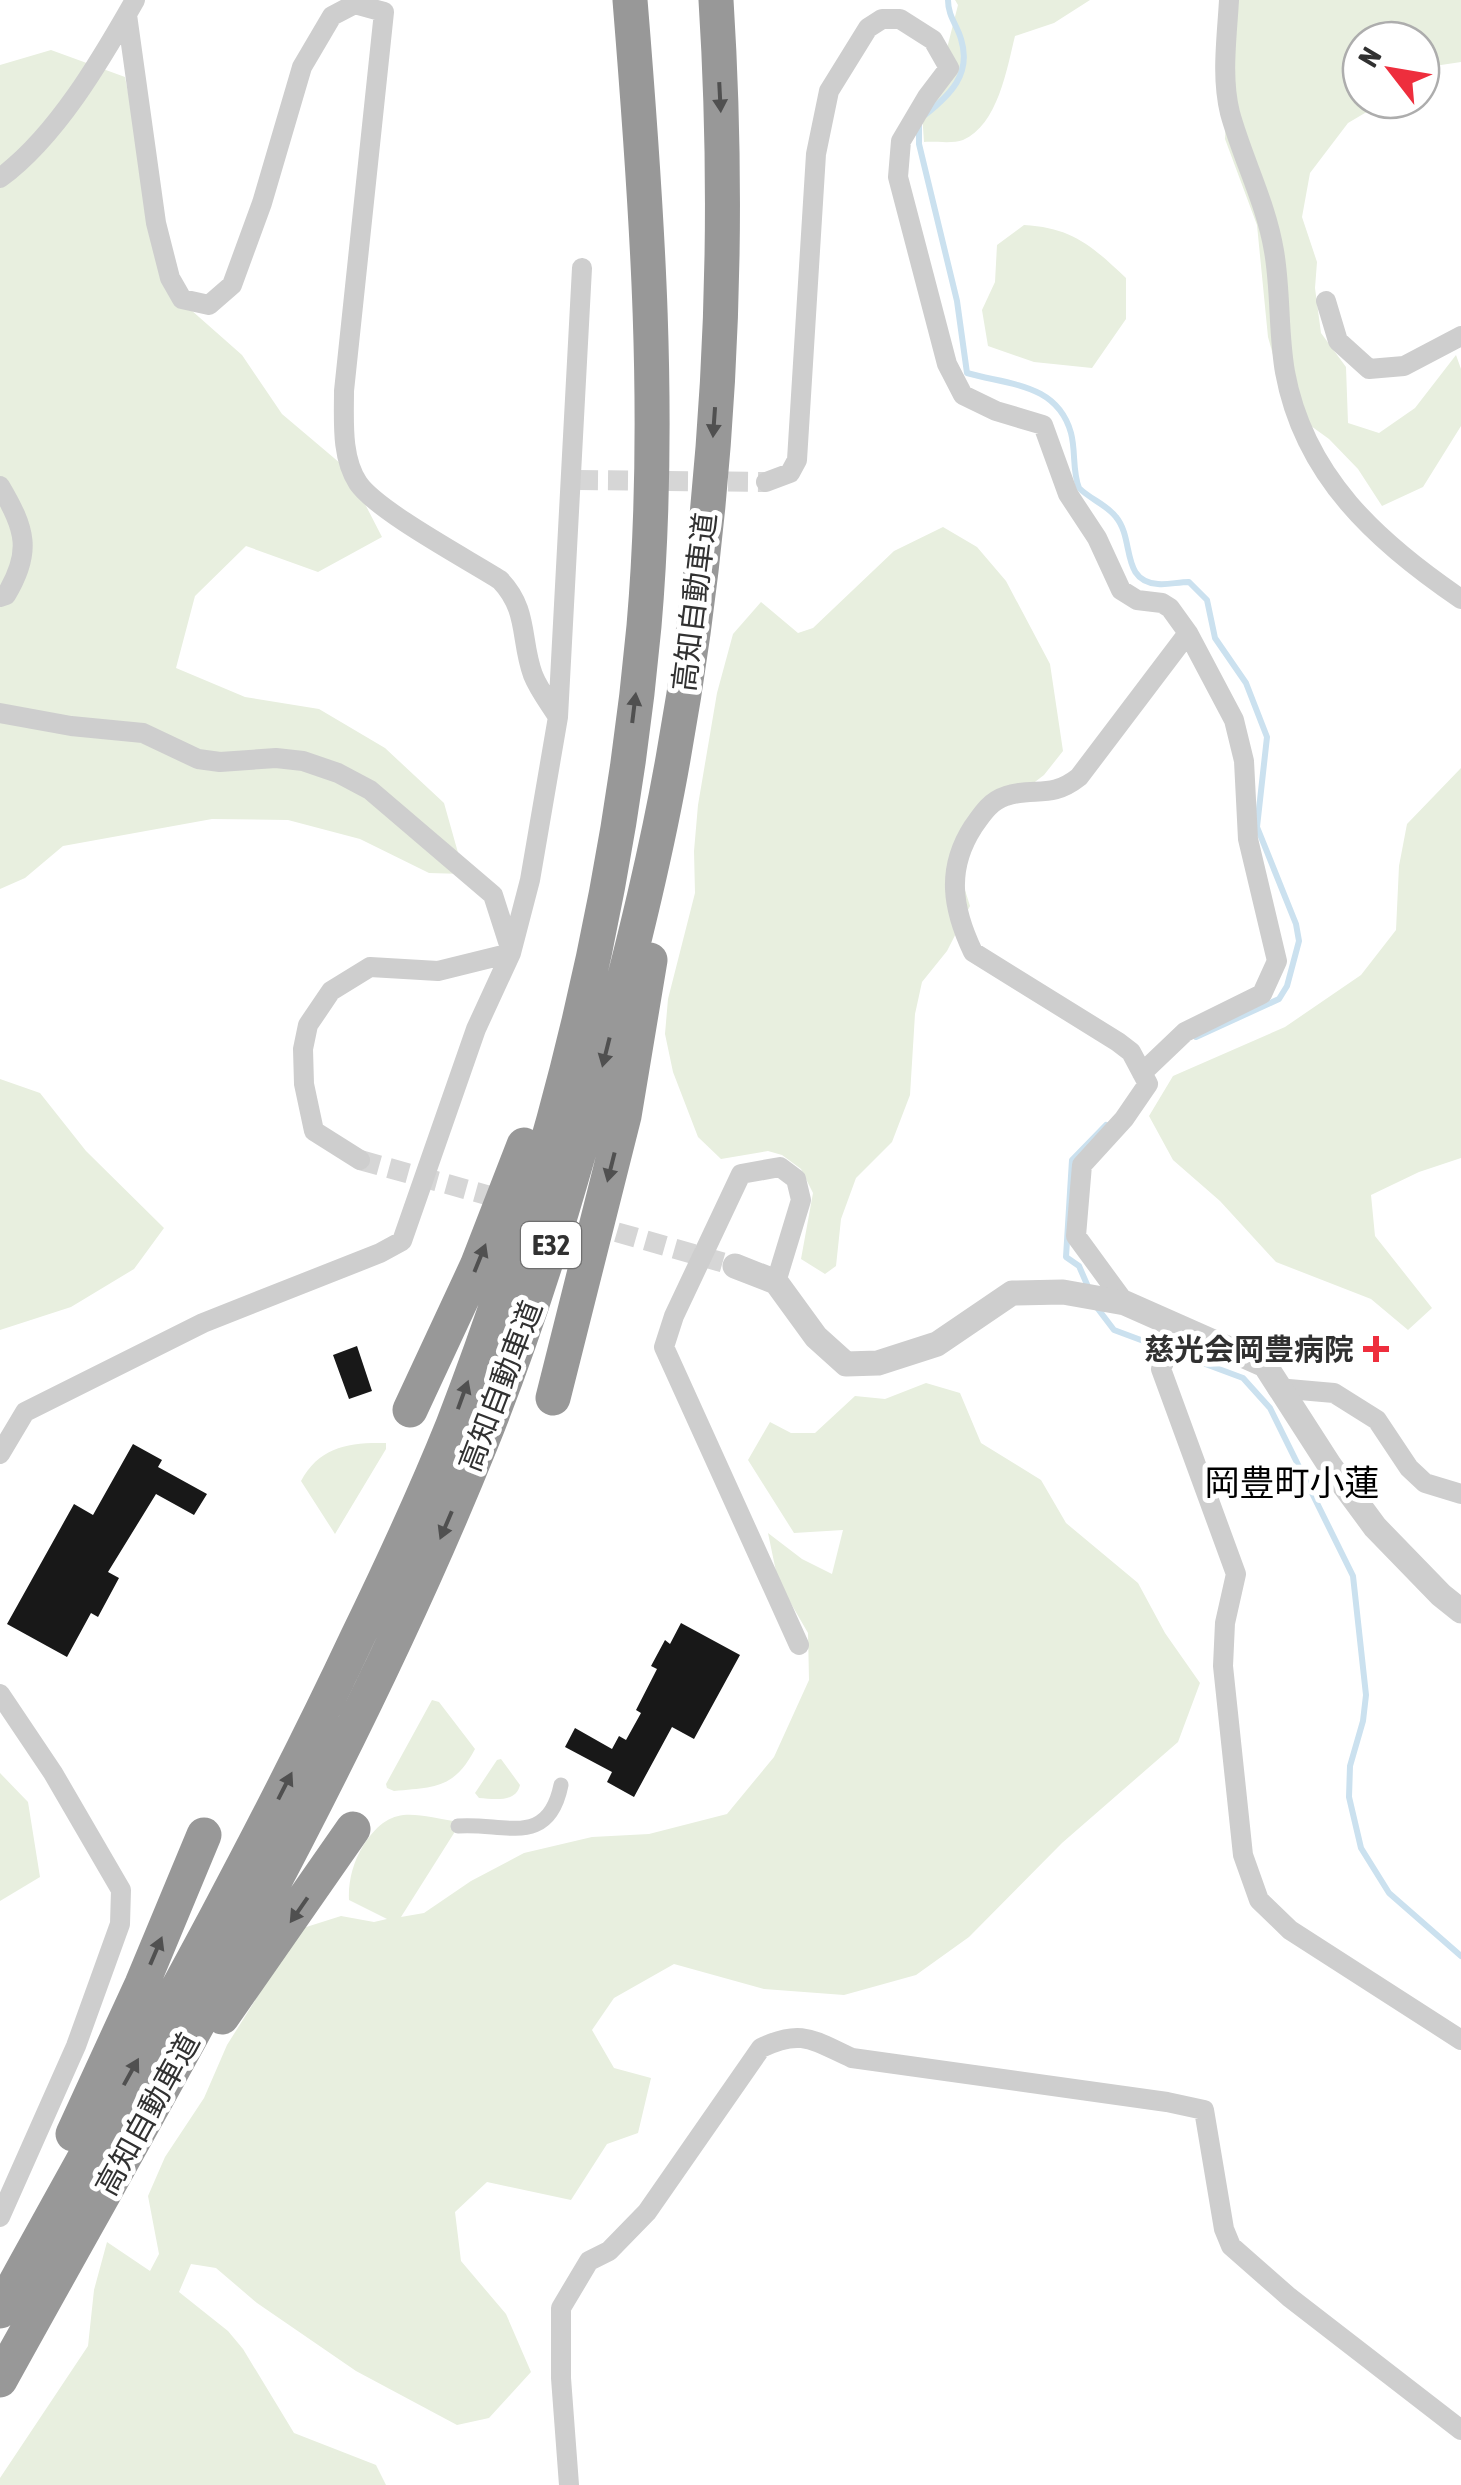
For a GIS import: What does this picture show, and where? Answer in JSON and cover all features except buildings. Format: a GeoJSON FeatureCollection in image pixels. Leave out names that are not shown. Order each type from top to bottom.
{"type":"FeatureCollection","features":[{"type":"Feature","properties":{"kind":"highway","name":"高知自動車道"},"geometry":{"type":"LineString","coordinates":[[0,2311],[271,1814],[393,1563],[451,1429],[499,1298],[547,1143],[593,964],[625,784],[644,624],[652,463],[651,314],[630,0]]}},
{"type":"Feature","properties":{"kind":"highway","name":"高知自動車道"},"geometry":{"type":"LineString","coordinates":[[0,2383],[301,1826],[423,1578],[482,1442],[531,1310],[579,1157],[626,976],[673,760],[710,476],[722,316],[723,159],[716,0]]}},
{"type":"Feature","properties":{"kind":"highway"},"geometry":{"type":"LineString","coordinates":[[553,1398],[624,1116],[649,974],[673,760]]}},
{"type":"Feature","properties":{"kind":"highway"},"geometry":{"type":"LineString","coordinates":[[410,1410],[477,1266],[527,1139],[625,784]]}},
{"type":"Feature","properties":{"kind":"highway"},"geometry":{"type":"LineString","coordinates":[[0,2383],[192,2061],[353,1829]]}},
{"type":"Feature","properties":{"kind":"highway"},"geometry":{"type":"LineString","coordinates":[[0,2294],[149,1967],[204,1835]]}},
{"type":"Feature","properties":{"kind":"street"},"geometry":{"type":"LineString","coordinates":[[1229,0],[1225,74],[1230,113],[1256,182],[1274,250],[1285,372],[1302,436],[1332,482],[1376,535],[1412,566],[1461,598]]}},
{"type":"Feature","properties":{"kind":"street"},"geometry":{"type":"LineString","coordinates":[[131,8],[156,223],[170,278],[182,298],[210,305],[232,285],[262,202],[302,67],[332,16],[355,4],[384,12],[344,391],[344,442],[356,481],[374,500],[500,580],[511,592],[518,602],[534,676],[558,717]]}},
{"type":"Feature","properties":{"kind":"street"},"geometry":{"type":"LineString","coordinates":[[0,178],[27,154],[79,90],[131,8]]}},
{"type":"Feature","properties":{"kind":"street"},"geometry":{"type":"LineString","coordinates":[[766,482],[790,473],[798,460],[816,154],[830,92],[868,28],[882,19],[900,18],[933,40],[950,68],[901,141],[898,177],[947,364],[963,396],[1042,426],[1068,494],[1097,538],[1121,590],[1137,600],[1170,608],[1188,633],[1234,720],[1244,761],[1248,839],[1277,961],[1262,994],[1185,1032],[1145,1078],[1124,1119],[1082,1164],[1076,1236],[1115,1301],[1173,1343],[1265,1364],[1277,1388],[1375,1527],[1461,1611]]}},
{"type":"Feature","properties":{"kind":"street"},"geometry":{"type":"LineString","coordinates":[[0,1454],[25,1412],[202,1323],[402,1241],[476,1029],[511,953],[530,880],[558,717],[574,479],[582,268]]}},
{"type":"Feature","properties":{"kind":"street"},"geometry":{"type":"LineString","coordinates":[[1326,301],[1338,340],[1369,369],[1404,366],[1461,336]]}},
{"type":"Feature","properties":{"kind":"street"},"geometry":{"type":"LineString","coordinates":[[0,486],[18,516],[22,532],[21,574],[6,596],[0,596]]}},
{"type":"Feature","properties":{"kind":"street"},"geometry":{"type":"LineString","coordinates":[[1145,1078],[1131,1052],[1118,1042],[973,952],[962,929],[954,893],[958,851],[986,808],[1006,796],[1063,790],[1079,777],[1188,633]]}},
{"type":"Feature","properties":{"kind":"street"},"geometry":{"type":"LineString","coordinates":[[0,713],[71,726],[143,733],[198,760],[276,758],[303,761],[338,773],[370,790],[494,895],[511,953]]}},
{"type":"Feature","properties":{"kind":"street"},"geometry":{"type":"LineString","coordinates":[[360,1160],[314,1131],[304,1084],[303,1049],[308,1026],[331,990],[370,967],[438,971],[511,953]]}},
{"type":"Feature","properties":{"kind":"street"},"geometry":{"type":"LineString","coordinates":[[776,1282],[801,1200],[796,1179],[780,1167],[741,1174],[674,1316],[664,1347],[799,1645]]}},
{"type":"Feature","properties":{"kind":"street"},"geometry":{"type":"LineString","coordinates":[[734,1266],[776,1282],[816,1337],[846,1364],[868,1366],[937,1344],[1012,1294],[1078,1294],[1115,1301]]}},
{"type":"Feature","properties":{"kind":"street"},"geometry":{"type":"LineString","coordinates":[[1173,1343],[1161,1369],[1236,1574],[1225,1623],[1223,1666],[1242,1855],[1260,1900],[1290,1930],[1461,2040]]}},
{"type":"Feature","properties":{"kind":"street"},"geometry":{"type":"LineString","coordinates":[[1277,1388],[1334,1393],[1377,1420],[1409,1468],[1426,1483],[1461,1494]]}},
{"type":"Feature","properties":{"kind":"street"},"geometry":{"type":"LineString","coordinates":[[0,1694],[53,1774],[121,1890],[120,1924],[76,2046],[0,2217]]}},
{"type":"Feature","properties":{"kind":"street"},"geometry":{"type":"LineString","coordinates":[[458,1826],[531,1828],[548,1815],[558,1800],[561,1785]]}},
{"type":"Feature","properties":{"kind":"street"},"geometry":{"type":"LineString","coordinates":[[570,2485],[561,2378],[561,2308],[589,2261],[608,2250],[647,2212],[761,2048],[783,2037],[808,2039],[852,2058],[1204,2110],[1224,2229],[1231,2246],[1461,2430]]}},
{"type":"Feature","properties":{"kind":"green space"},"geometry":{"type":"Polygon","coordinates":[[[955,0],[1090,0],[1054,23],[1015,36],[993,109],[975,133],[959,141],[924,142],[922,113],[942,68],[958,5],[955,0]]]}},
{"type":"Feature","properties":{"kind":"green space"},"geometry":{"type":"Polygon","coordinates":[[[1226,0],[1461,0],[1461,62],[1441,65],[1441,20],[1341,20],[1341,120],[1353,120],[1310,173],[1302,217],[1317,262],[1315,288],[1321,333],[1346,367],[1348,423],[1379,433],[1415,408],[1456,355],[1461,369],[1461,426],[1423,487],[1382,506],[1358,469],[1329,439],[1300,418],[1282,387],[1268,337],[1257,225],[1225,139],[1226,0]]]}},
{"type":"Feature","properties":{"kind":"green space"},"geometry":{"type":"Polygon","coordinates":[[[51,50],[125,77],[155,229],[182,302],[242,355],[282,414],[347,469],[382,537],[318,572],[246,546],[195,596],[176,668],[245,697],[319,709],[385,748],[444,803],[464,874],[429,873],[360,839],[288,820],[212,819],[63,846],[25,878],[0,889],[0,65],[51,50]]]}},
{"type":"Feature","properties":{"kind":"green space"},"geometry":{"type":"Polygon","coordinates":[[[1024,225],[1056,230],[1081,241],[1126,278],[1126,319],[1092,368],[1034,362],[988,346],[982,310],[995,282],[997,245],[1024,225]]]}},
{"type":"Feature","properties":{"kind":"green space"},"geometry":{"type":"Polygon","coordinates":[[[943,527],[977,547],[1006,581],[1050,664],[1063,751],[1044,775],[979,825],[957,865],[970,906],[947,951],[922,982],[915,1014],[910,1095],[892,1142],[856,1178],[841,1219],[836,1266],[825,1274],[801,1259],[813,1193],[801,1169],[782,1155],[768,1151],[721,1159],[698,1137],[673,1072],[665,1034],[668,999],[695,893],[698,805],[717,693],[733,634],[761,602],[798,633],[813,628],[894,551],[943,527]]]}},
{"type":"Feature","properties":{"kind":"green space"},"geometry":{"type":"Polygon","coordinates":[[[1461,768],[1461,1158],[1419,1172],[1371,1195],[1375,1236],[1432,1308],[1408,1330],[1371,1299],[1276,1262],[1220,1201],[1173,1160],[1149,1116],[1173,1076],[1285,1027],[1361,975],[1396,930],[1399,866],[1407,824],[1461,768]]]}},
{"type":"Feature","properties":{"kind":"green space"},"geometry":{"type":"Polygon","coordinates":[[[0,1079],[40,1093],[86,1151],[164,1228],[134,1269],[71,1307],[0,1330],[0,1079]]]}},
{"type":"Feature","properties":{"kind":"green space"},"geometry":{"type":"Polygon","coordinates":[[[926,1383],[960,1393],[981,1443],[1041,1480],[1066,1523],[1138,1583],[1165,1633],[1200,1683],[1178,1742],[1062,1843],[969,1937],[916,1975],[844,1995],[764,1989],[674,1964],[614,1998],[592,2030],[614,2068],[651,2078],[638,2133],[607,2144],[571,2200],[487,2182],[455,2212],[461,2261],[506,2314],[531,2372],[489,2418],[457,2425],[356,2371],[257,2303],[216,2268],[191,2264],[179,2292],[228,2331],[243,2349],[294,2433],[376,2465],[386,2485],[0,2485],[0,2478],[88,2346],[94,2290],[107,2242],[150,2271],[159,2254],[148,2196],[165,2157],[204,2098],[227,2045],[300,1929],[341,1916],[374,1922],[387,1919],[349,1900],[354,1865],[374,1832],[384,1822],[405,1815],[461,1822],[401,1917],[424,1913],[471,1881],[524,1853],[592,1837],[649,1834],[727,1814],[774,1757],[809,1680],[808,1633],[778,1581],[768,1533],[802,1559],[832,1574],[843,1530],[794,1533],[748,1460],[770,1422],[791,1433],[815,1433],[855,1396],[885,1399],[926,1383]]]}},
{"type":"Feature","properties":{"kind":"green space"},"geometry":{"type":"Polygon","coordinates":[[[386,1443],[335,1534],[301,1481],[317,1461],[336,1449],[386,1443]]]}},
{"type":"Feature","properties":{"kind":"green space"},"geometry":{"type":"Polygon","coordinates":[[[432,1700],[439,1702],[475,1749],[459,1772],[442,1783],[394,1791],[387,1788],[386,1784],[432,1700]]]}},
{"type":"Feature","properties":{"kind":"green space"},"geometry":{"type":"Polygon","coordinates":[[[501,1759],[520,1785],[518,1791],[504,1799],[479,1798],[475,1793],[501,1759]]]}},
{"type":"Feature","properties":{"kind":"green space"},"geometry":{"type":"Polygon","coordinates":[[[0,1773],[28,1802],[40,1877],[0,1901],[0,1773]]]}},
{"type":"Feature","properties":{"kind":"waterway"},"geometry":{"type":"LineString","coordinates":[[925,115],[950,91],[964,63],[948,0]]}},
{"type":"Feature","properties":{"kind":"waterway"},"geometry":{"type":"LineString","coordinates":[[919,126],[919,144],[957,301],[967,373],[1029,389],[1055,404],[1071,433],[1079,488],[1116,517],[1138,576],[1158,584],[1189,582],[1207,600],[1215,638],[1246,683],[1267,737],[1257,827],[1296,924],[1299,941],[1287,986],[1279,999],[1196,1037]]}},
{"type":"Feature","properties":{"kind":"waterway"},"geometry":{"type":"LineString","coordinates":[[1089,1289],[1079,1266],[1066,1257],[1072,1160],[1106,1125]]}},
{"type":"Feature","properties":{"kind":"waterway"},"geometry":{"type":"LineString","coordinates":[[1095,1305],[1114,1330],[1243,1378],[1270,1408],[1353,1576],[1366,1695],[1350,1766],[1349,1797],[1361,1848],[1389,1893],[1461,1956]]}},
{"type":"Feature","properties":{"kind":"tunnel"},"geometry":{"type":"LineString","coordinates":[[578,480],[766,482]]}},
{"type":"Feature","properties":{"kind":"tunnel"},"geometry":{"type":"LineString","coordinates":[[360,1160],[512,1202]]}},
{"type":"Feature","properties":{"kind":"tunnel"},"geometry":{"type":"LineString","coordinates":[[588,1224],[735,1266]]}},
{"type":"Feature","properties":{"kind":"place","name":"慈光会岡豊病院"},"geometry":{"type":"Point","coordinates":[1376,1349]}},
{"type":"Feature","properties":{"kind":"district","name":"岡豊町小蓮"},"geometry":{"type":"Point","coordinates":[1292,1482]}}]}
